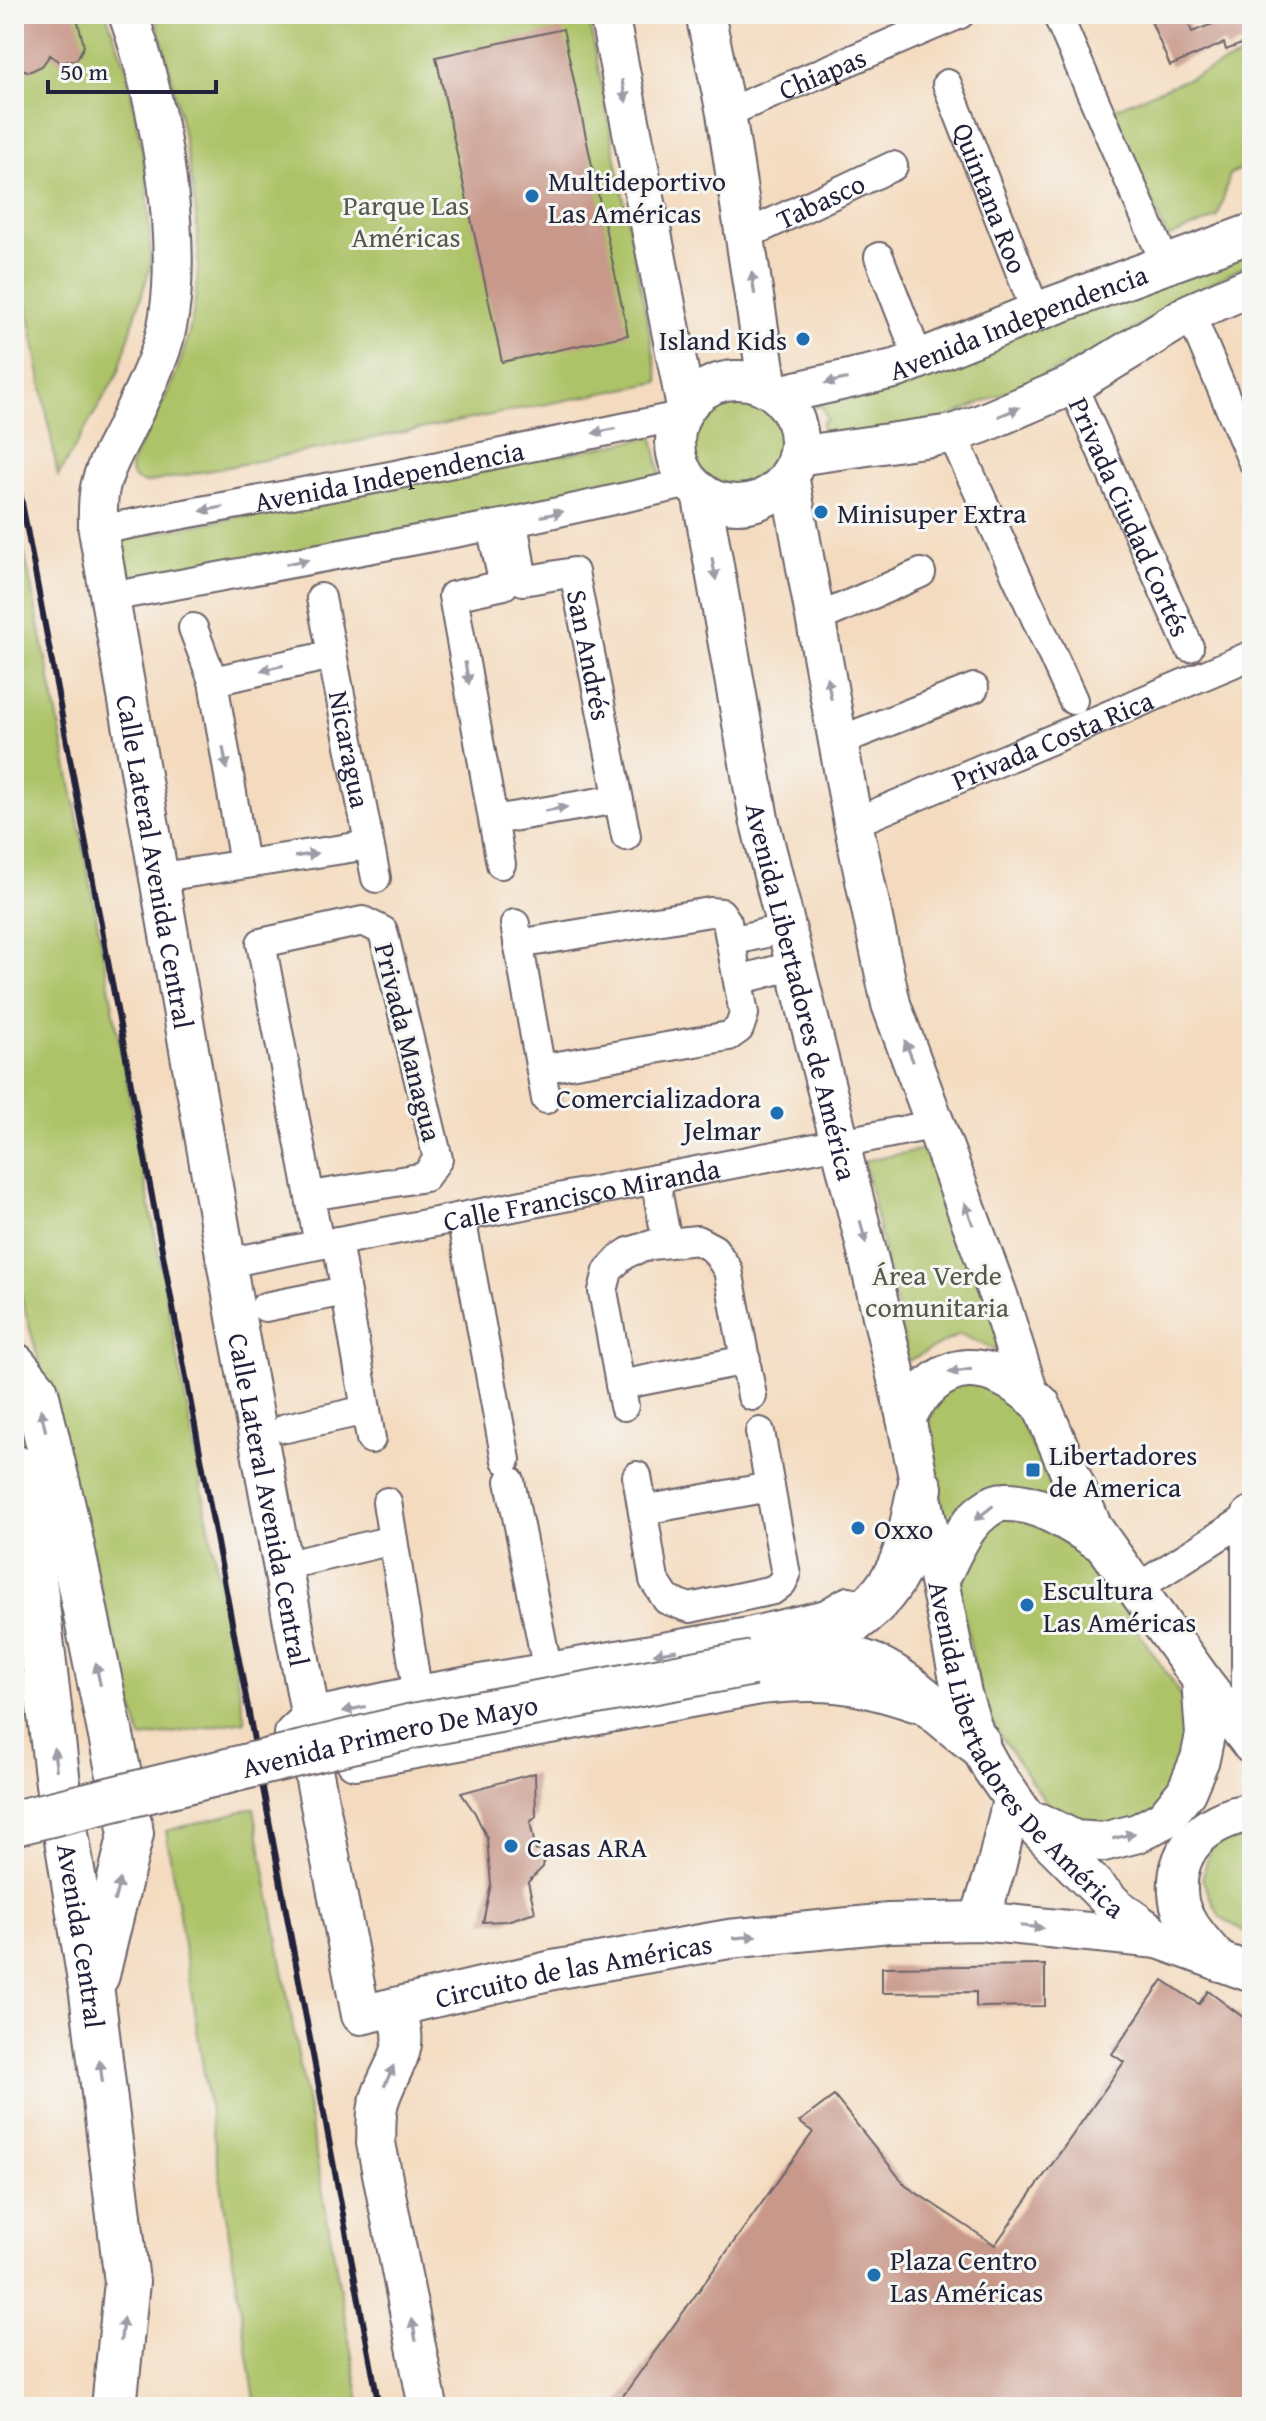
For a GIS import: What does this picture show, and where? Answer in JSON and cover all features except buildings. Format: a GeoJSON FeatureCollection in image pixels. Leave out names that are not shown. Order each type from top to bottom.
{"type":"FeatureCollection","features":[{"type":"Feature","properties":{"kind":"highway"},"geometry":{"type":"LineString","coordinates":[[14,1365],[36,1392],[69,1532],[131,1833],[92,1993]]}},
{"type":"Feature","properties":{"kind":"highway","name":"Avenida Central"},"geometry":{"type":"LineString","coordinates":[[14,1467],[29,1536],[58,1784],[92,1993],[127,2282],[114,2407]]}},
{"type":"Feature","properties":{"kind":"highway","name":"Avenida Primero De Mayo"},"geometry":{"type":"LineString","coordinates":[[14,1823],[413,1726],[749,1651],[827,1637],[876,1604],[897,1574],[920,1488]]}},
{"type":"Feature","properties":{"kind":"highway","name":"Avenida Primero De Mayo"},"geometry":{"type":"LineString","coordinates":[[749,1651],[830,1657],[863,1662],[886,1671],[977,1742]]}},
{"type":"Feature","properties":{"kind":"main road","name":"Calle Lateral Avenida Central"},"geometry":{"type":"LineString","coordinates":[[128,14],[144,58],[163,158],[174,265],[170,309],[162,347],[145,391],[105,468],[98,502],[98,530],[226,1263],[311,1718]]}},
{"type":"Feature","properties":{"kind":"main road"},"geometry":{"type":"LineString","coordinates":[[609,14],[683,411]]}},
{"type":"Feature","properties":{"kind":"main road"},"geometry":{"type":"LineString","coordinates":[[705,14],[726,113],[773,392]]}},
{"type":"Feature","properties":{"kind":"main road","name":"Avenida Independencia"},"geometry":{"type":"LineString","coordinates":[[773,392],[898,368],[1036,312],[1252,233]]}},
{"type":"Feature","properties":{"kind":"main road","name":"Avenida Independencia"},"geometry":{"type":"LineString","coordinates":[[793,465],[952,434],[1072,385],[1190,313],[1252,286]]}},
{"type":"Feature","properties":{"kind":"main road"},"geometry":{"type":"LineString","coordinates":[[793,465],[768,495],[741,503],[727,503],[696,488],[681,468],[675,451],[675,433],[683,411],[696,395],[723,381],[738,380],[773,392],[792,413],[798,434],[793,465],[816,619],[853,823],[891,1004],[998,1295],[1029,1394]]}},
{"type":"Feature","properties":{"kind":"main road","name":"Avenida Libertadores de América"},"geometry":{"type":"LineString","coordinates":[[696,488],[759,819],[841,1143],[920,1488]]}},
{"type":"Feature","properties":{"kind":"main road"},"geometry":{"type":"LineString","coordinates":[[906,1418],[927,1388],[942,1375],[961,1369],[981,1370],[1029,1394],[1041,1404],[1093,1528],[1252,1745]]}},
{"type":"Feature","properties":{"kind":"main road","name":"Avenida Libertadores De América"},"geometry":{"type":"LineString","coordinates":[[920,1488],[962,1694],[977,1742],[1018,1807],[1116,1907],[1161,1940]]}},
{"type":"Feature","properties":{"kind":"main road"},"geometry":{"type":"LineString","coordinates":[[939,1581],[969,1525],[989,1507],[1002,1501],[1060,1517],[1104,1544]]}},
{"type":"Feature","properties":{"kind":"main road"},"geometry":{"type":"LineString","coordinates":[[1252,1516],[1252,1745]]}},
{"type":"Feature","properties":{"kind":"main road"},"geometry":{"type":"LineString","coordinates":[[395,2009],[361,2015],[313,1769],[297,1755],[293,1745],[294,1734],[311,1718],[418,1695],[548,1672],[749,1651]]}},
{"type":"Feature","properties":{"kind":"main road"},"geometry":{"type":"LineString","coordinates":[[979,1921],[1018,1807],[1075,1840],[1103,1842],[1138,1833],[1164,1819],[1186,1792],[1200,1759],[1205,1735],[1201,1679]]}},
{"type":"Feature","properties":{"kind":"main road"},"geometry":{"type":"LineString","coordinates":[[313,1769],[760,1685],[799,1681],[836,1681],[874,1689],[930,1707]]}},
{"type":"Feature","properties":{"kind":"main road"},"geometry":{"type":"LineString","coordinates":[[1236,1968],[1200,1941],[1179,1903],[1180,1866],[1194,1839],[1219,1820],[1252,1812]]}},
{"type":"Feature","properties":{"kind":"main road","name":"Circuito de las Américas"},"geometry":{"type":"LineString","coordinates":[[428,2407],[376,2143],[378,2101],[401,2051],[404,2029],[395,2009],[553,1970],[729,1939],[889,1923],[979,1921],[1161,1940]]}},
{"type":"Feature","properties":{"kind":"main road"},"geometry":{"type":"LineString","coordinates":[[1161,1940],[1236,1968]]}},
{"type":"Feature","properties":{"kind":"street","name":"Chiapas"},"geometry":{"type":"LineString","coordinates":[[726,113],[960,14]]}},
{"type":"Feature","properties":{"kind":"street"},"geometry":{"type":"LineString","coordinates":[[1057,14],[1166,265]]}},
{"type":"Feature","properties":{"kind":"street","name":"Quintana Roo"},"geometry":{"type":"LineString","coordinates":[[947,84],[1036,312]]}},
{"type":"Feature","properties":{"kind":"street","name":"Tabasco"},"geometry":{"type":"LineString","coordinates":[[746,235],[893,166]]}},
{"type":"Feature","properties":{"kind":"street"},"geometry":{"type":"LineString","coordinates":[[879,257],[919,360]]}},
{"type":"Feature","properties":{"kind":"street"},"geometry":{"type":"LineString","coordinates":[[1190,313],[1252,460]]}},
{"type":"Feature","properties":{"kind":"street","name":"Privada Ciudad Cortés"},"geometry":{"type":"LineString","coordinates":[[1072,385],[1189,647]]}},
{"type":"Feature","properties":{"kind":"street","name":"Avenida Independencia"},"geometry":{"type":"LineString","coordinates":[[98,530],[390,476],[683,411]]}},
{"type":"Feature","properties":{"kind":"street"},"geometry":{"type":"LineString","coordinates":[[952,434],[1073,700]]}},
{"type":"Feature","properties":{"kind":"street"},"geometry":{"type":"LineString","coordinates":[[110,597],[696,488]]}},
{"type":"Feature","properties":{"kind":"street"},"geometry":{"type":"LineString","coordinates":[[501,864],[453,596],[504,585],[502,524]]}},
{"type":"Feature","properties":{"kind":"street","name":"San Andrés"},"geometry":{"type":"LineString","coordinates":[[502,524],[523,581],[574,572],[626,836]]}},
{"type":"Feature","properties":{"kind":"street"},"geometry":{"type":"LineString","coordinates":[[816,619],[921,573]]}},
{"type":"Feature","properties":{"kind":"street","name":"Nicaragua"},"geometry":{"type":"LineString","coordinates":[[321,598],[376,878]]}},
{"type":"Feature","properties":{"kind":"street"},"geometry":{"type":"LineString","coordinates":[[193,628],[213,681],[244,864]]}},
{"type":"Feature","properties":{"kind":"street","name":"Nicaragua"},"geometry":{"type":"LineString","coordinates":[[213,681],[332,655]]}},
{"type":"Feature","properties":{"kind":"street","name":"Privada Costa Rica"},"geometry":{"type":"LineString","coordinates":[[853,823],[1252,655]]}},
{"type":"Feature","properties":{"kind":"street"},"geometry":{"type":"LineString","coordinates":[[839,741],[974,688]]}},
{"type":"Feature","properties":{"kind":"street"},"geometry":{"type":"LineString","coordinates":[[494,820],[618,799]]}},
{"type":"Feature","properties":{"kind":"street","name":"Nicaragua"},"geometry":{"type":"LineString","coordinates":[[157,872],[175,875],[369,845]]}},
{"type":"Feature","properties":{"kind":"street"},"geometry":{"type":"LineString","coordinates":[[541,1069],[729,1036],[739,1029],[744,1014],[727,922],[721,913],[517,934],[546,1099]]}},
{"type":"Feature","properties":{"kind":"street","name":"Privada Managua"},"geometry":{"type":"LineString","coordinates":[[311,1196],[425,1177],[438,1159],[383,931],[363,921],[261,943],[311,1196],[345,1291],[371,1439]]}},
{"type":"Feature","properties":{"kind":"street"},"geometry":{"type":"LineString","coordinates":[[731,941],[787,928]]}},
{"type":"Feature","properties":{"kind":"street"},"geometry":{"type":"LineString","coordinates":[[738,980],[796,965]]}},
{"type":"Feature","properties":{"kind":"street","name":"Calle Francisco Miranda"},"geometry":{"type":"LineString","coordinates":[[226,1263],[937,1124]]}},
{"type":"Feature","properties":{"kind":"street"},"geometry":{"type":"LineString","coordinates":[[646,1181],[659,1244]]}},
{"type":"Feature","properties":{"kind":"street"},"geometry":{"type":"LineString","coordinates":[[461,1217],[548,1672]]}},
{"type":"Feature","properties":{"kind":"street"},"geometry":{"type":"LineString","coordinates":[[746,1360],[622,1396],[603,1291],[605,1279],[620,1258],[659,1244],[697,1240],[719,1255],[728,1270],[746,1360],[752,1396]]}},
{"type":"Feature","properties":{"kind":"street"},"geometry":{"type":"LineString","coordinates":[[265,1307],[345,1291]]}},
{"type":"Feature","properties":{"kind":"street"},"geometry":{"type":"LineString","coordinates":[[286,1428],[366,1410]]}},
{"type":"Feature","properties":{"kind":"street"},"geometry":{"type":"LineString","coordinates":[[637,1476],[654,1580],[667,1600],[690,1608],[773,1590],[786,1575],[760,1432]]}},
{"type":"Feature","properties":{"kind":"street"},"geometry":{"type":"LineString","coordinates":[[644,1510],[770,1487]]}},
{"type":"Feature","properties":{"kind":"street"},"geometry":{"type":"LineString","coordinates":[[387,1502],[418,1695]]}},
{"type":"Feature","properties":{"kind":"street"},"geometry":{"type":"LineString","coordinates":[[1136,1589],[1252,1516]]}},
{"type":"Feature","properties":{"kind":"street"},"geometry":{"type":"LineString","coordinates":[[304,1561],[393,1540]]}},
{"type":"Feature","properties":{"kind":"street"},"geometry":{"type":"LineString","coordinates":[[727,1602],[749,1651]]}},
{"type":"Feature","properties":{"kind":"green space"},"geometry":{"type":"Polygon","coordinates":[[[14,14],[106,14],[126,66],[147,176],[151,264],[118,373],[58,476],[14,231],[14,14]]]}},
{"type":"Feature","properties":{"kind":"green space","name":"Parque Las Américas"},"geometry":{"type":"Polygon","coordinates":[[[154,14],[588,14],[659,382],[146,483],[137,480],[130,467],[178,368],[188,337],[197,279],[197,223],[189,164],[154,14]]]}},
{"type":"Feature","properties":{"kind":"green space"},"geometry":{"type":"Polygon","coordinates":[[[1252,52],[1252,164],[1230,174],[1218,217],[1167,238],[1114,109],[1252,52]]]}},
{"type":"Feature","properties":{"kind":"green space"},"geometry":{"type":"Polygon","coordinates":[[[1252,249],[1252,262],[1095,353],[937,422],[822,446],[822,422],[827,419],[822,406],[815,407],[813,392],[1252,249]]]}},
{"type":"Feature","properties":{"kind":"green space"},"geometry":{"type":"Polygon","coordinates":[[[738,392],[756,396],[772,406],[782,422],[786,440],[782,458],[772,474],[756,484],[738,488],[720,484],[704,474],[694,458],[690,440],[694,422],[704,406],[720,396],[738,392]]]}},
{"type":"Feature","properties":{"kind":"green space"},"geometry":{"type":"Polygon","coordinates":[[[653,437],[662,483],[117,588],[108,542],[653,437]]]}},
{"type":"Feature","properties":{"kind":"green space"},"geometry":{"type":"Polygon","coordinates":[[[14,501],[81,834],[245,1721],[141,1738],[24,1307],[14,1259],[14,501]]]}},
{"type":"Feature","properties":{"kind":"green space","name":"Área Verde comunitaria"},"geometry":{"type":"Polygon","coordinates":[[[935,1147],[1006,1355],[960,1334],[908,1361],[864,1161],[935,1147]]]}},
{"type":"Feature","properties":{"kind":"green space"},"geometry":{"type":"Polygon","coordinates":[[[945,1374],[1000,1380],[1085,1553],[1172,1681],[1202,1736],[1168,1809],[1103,1839],[1047,1804],[984,1712],[947,1532],[925,1401],[945,1374]]]}},
{"type":"Feature","properties":{"kind":"green space"},"geometry":{"type":"Polygon","coordinates":[[[254,1808],[361,2407],[256,2407],[166,1831],[254,1808]]]}},
{"type":"Feature","properties":{"kind":"green space"},"geometry":{"type":"Polygon","coordinates":[[[1240,1832],[1252,1832],[1252,1936],[1220,1917],[1202,1879],[1210,1849],[1240,1832]]]}},
{"type":"Feature","properties":{"kind":"railway"},"geometry":{"type":"LineString","coordinates":[[14,460],[379,2407]]}},
{"type":"Feature","properties":{"kind":"place","name":"Multideportivo Las Américas"},"geometry":{"type":"Point","coordinates":[532,196]}},
{"type":"Feature","properties":{"kind":"place","name":"Island Kids"},"geometry":{"type":"Point","coordinates":[803,339]}},
{"type":"Feature","properties":{"kind":"place","name":"Minisuper Extra"},"geometry":{"type":"Point","coordinates":[821,512]}},
{"type":"Feature","properties":{"kind":"place","name":"Comercializadora Jelmar"},"geometry":{"type":"Point","coordinates":[777,1113]}},
{"type":"Feature","properties":{"kind":"place","name":"Libertadores de America"},"geometry":{"type":"Point","coordinates":[1033,1470]}},
{"type":"Feature","properties":{"kind":"place","name":"Oxxo"},"geometry":{"type":"Point","coordinates":[858,1528]}},
{"type":"Feature","properties":{"kind":"place","name":"Escultura Las Américas"},"geometry":{"type":"Point","coordinates":[1027,1605]}},
{"type":"Feature","properties":{"kind":"place","name":"Casas ARA"},"geometry":{"type":"Point","coordinates":[511,1846]}},
{"type":"Feature","properties":{"kind":"place","name":"Plaza Centro Las Américas"},"geometry":{"type":"Point","coordinates":[874,2275]}}]}
